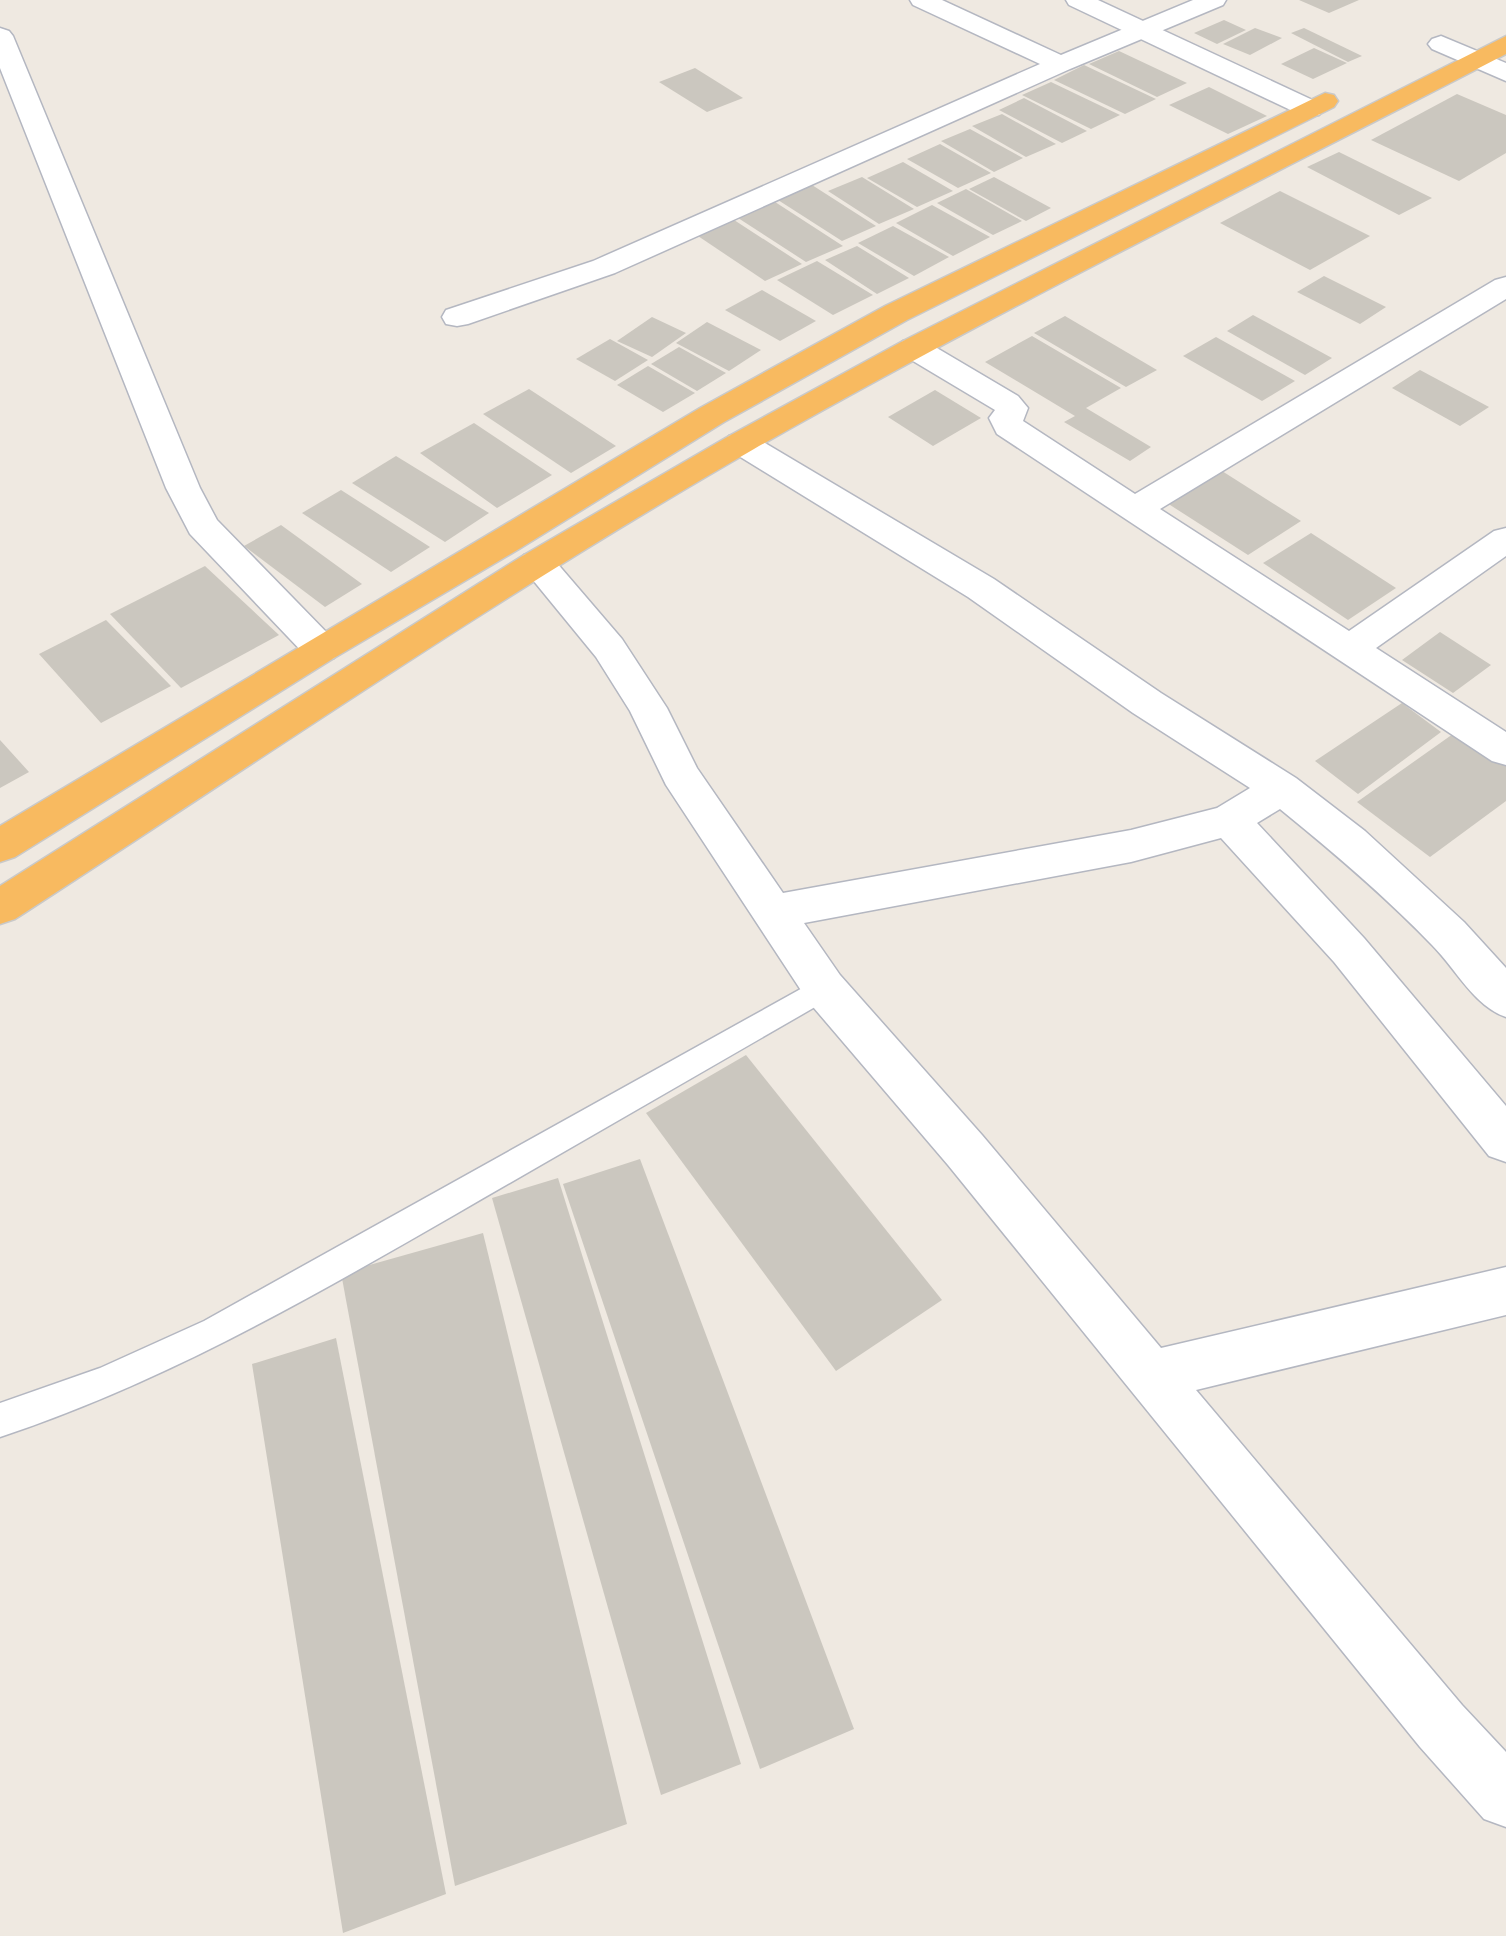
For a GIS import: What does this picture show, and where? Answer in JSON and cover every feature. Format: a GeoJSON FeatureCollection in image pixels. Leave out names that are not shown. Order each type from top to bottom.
{"type":"FeatureCollection","features":[{"type":"Feature","properties":{"kind":"highway"},"geometry":{"type":"LineString","coordinates":[[1388,70],[1506,12]]}},
{"type":"Feature","properties":{"kind":"highway"},"geometry":{"type":"LineString","coordinates":[[0,907],[537,563],[741,443],[914,348],[1506,44]]}},
{"type":"Feature","properties":{"kind":"highway"},"geometry":{"type":"LineString","coordinates":[[0,846],[712,415],[896,313],[1349,89]]}},
{"type":"Feature","properties":{"kind":"highway"},"geometry":{"type":"LineString","coordinates":[[561,508],[594,528]]}},
{"type":"Feature","properties":{"kind":"highway"},"geometry":{"type":"LineString","coordinates":[[442,578],[476,602]]}},
{"type":"Feature","properties":{"kind":"street"},"geometry":{"type":"LineString","coordinates":[[922,0],[1061,64]]}},
{"type":"Feature","properties":{"kind":"street"},"geometry":{"type":"LineString","coordinates":[[1078,0],[1310,109]]}},
{"type":"Feature","properties":{"kind":"street"},"geometry":{"type":"LineString","coordinates":[[457,317],[604,267],[1061,64],[1214,0]]}},
{"type":"Feature","properties":{"kind":"street"},"geometry":{"type":"LineString","coordinates":[[0,36],[183,488],[202,526],[321,649]]}},
{"type":"Feature","properties":{"kind":"street"},"geometry":{"type":"LineString","coordinates":[[1441,44],[1506,73]]}},
{"type":"Feature","properties":{"kind":"street"},"geometry":{"type":"LineString","coordinates":[[1135,509],[1506,286]]}},
{"type":"Feature","properties":{"kind":"street"},"geometry":{"type":"LineString","coordinates":[[914,348],[1007,403],[1012,408],[1005,422],[1009,427],[1506,751]]}},
{"type":"Feature","properties":{"kind":"street"},"geometry":{"type":"LineString","coordinates":[[741,443],[981,588],[1147,703],[1282,789],[1350,842],[1449,934],[1506,999]]}},
{"type":"Feature","properties":{"kind":"street"},"geometry":{"type":"LineString","coordinates":[[1349,649],[1506,539]]}},
{"type":"Feature","properties":{"kind":"street"},"geometry":{"type":"LineString","coordinates":[[537,563],[609,648],[648,708],[680,775],[824,988],[965,1150],[1441,1726],[1506,1797]]}},
{"type":"Feature","properties":{"kind":"street"},"geometry":{"type":"LineString","coordinates":[[773,912],[1131,846],[1229,820],[1282,789]]}},
{"type":"Feature","properties":{"kind":"street"},"geometry":{"type":"LineString","coordinates":[[1229,820],[1349,950],[1506,1141]]}},
{"type":"Feature","properties":{"kind":"street"},"geometry":{"type":"LineString","coordinates":[[1150,1376],[1506,1291]]}},
{"type":"Feature","properties":{"kind":"lane"},"geometry":{"type":"LineString","coordinates":[[0,1420],[35,1409],[178,1349],[303,1285],[824,988]]}},
{"type":"Feature","properties":{"kind":"building"},"geometry":{"type":"Polygon","coordinates":[[[1299,0],[1359,0],[1329,13],[1299,0]]]}},
{"type":"Feature","properties":{"kind":"building"},"geometry":{"type":"Polygon","coordinates":[[[1224,20],[1246,30],[1217,44],[1194,33],[1224,20]]]}},
{"type":"Feature","properties":{"kind":"building"},"geometry":{"type":"Polygon","coordinates":[[[1255,28],[1282,38],[1250,55],[1223,44],[1255,28]]]}},
{"type":"Feature","properties":{"kind":"building"},"geometry":{"type":"Polygon","coordinates":[[[1304,28],[1362,56],[1348,62],[1291,33],[1304,28]]]}},
{"type":"Feature","properties":{"kind":"building"},"geometry":{"type":"Polygon","coordinates":[[[1314,48],[1347,63],[1313,79],[1281,64],[1314,48]]]}},
{"type":"Feature","properties":{"kind":"building"},"geometry":{"type":"Polygon","coordinates":[[[1119,51],[1187,83],[1157,97],[1089,64],[1119,51]]]}},
{"type":"Feature","properties":{"kind":"building"},"geometry":{"type":"Polygon","coordinates":[[[1084,65],[1156,99],[1125,114],[1054,80],[1084,65]]]}},
{"type":"Feature","properties":{"kind":"building"},"geometry":{"type":"Polygon","coordinates":[[[695,68],[743,98],[707,112],[659,82],[695,68]]]}},
{"type":"Feature","properties":{"kind":"building"},"geometry":{"type":"Polygon","coordinates":[[[1051,82],[1120,115],[1091,129],[1022,95],[1051,82]]]}},
{"type":"Feature","properties":{"kind":"building"},"geometry":{"type":"Polygon","coordinates":[[[1209,87],[1267,116],[1228,134],[1169,105],[1209,87]]]}},
{"type":"Feature","properties":{"kind":"building"},"geometry":{"type":"Polygon","coordinates":[[[1457,94],[1506,115],[1506,153],[1459,181],[1371,140],[1457,94]]]}},
{"type":"Feature","properties":{"kind":"building"},"geometry":{"type":"Polygon","coordinates":[[[1024,98],[1087,131],[1062,143],[999,110],[1024,98]]]}},
{"type":"Feature","properties":{"kind":"building"},"geometry":{"type":"Polygon","coordinates":[[[1002,114],[1056,144],[1026,157],[972,126],[1002,114]]]}},
{"type":"Feature","properties":{"kind":"building"},"geometry":{"type":"Polygon","coordinates":[[[970,129],[1023,158],[994,172],[941,141],[970,129]]]}},
{"type":"Feature","properties":{"kind":"building"},"geometry":{"type":"Polygon","coordinates":[[[940,144],[991,173],[958,188],[907,159],[940,144]]]}},
{"type":"Feature","properties":{"kind":"building"},"geometry":{"type":"Polygon","coordinates":[[[1339,152],[1432,198],[1399,215],[1307,167],[1339,152]]]}},
{"type":"Feature","properties":{"kind":"building"},"geometry":{"type":"Polygon","coordinates":[[[903,162],[953,191],[917,207],[867,178],[903,162]]]}},
{"type":"Feature","properties":{"kind":"building"},"geometry":{"type":"Polygon","coordinates":[[[862,177],[914,209],[879,224],[828,191],[862,177]]]}},
{"type":"Feature","properties":{"kind":"building"},"geometry":{"type":"Polygon","coordinates":[[[994,177],[1051,208],[1026,221],[969,189],[994,177]]]}},
{"type":"Feature","properties":{"kind":"building"},"geometry":{"type":"Polygon","coordinates":[[[812,185],[876,226],[842,241],[778,200],[812,185]]]}},
{"type":"Feature","properties":{"kind":"building"},"geometry":{"type":"Polygon","coordinates":[[[966,189],[1022,221],[993,235],[937,203],[966,189]]]}},
{"type":"Feature","properties":{"kind":"building"},"geometry":{"type":"Polygon","coordinates":[[[1280,191],[1370,236],[1310,270],[1220,223],[1280,191]]]}},
{"type":"Feature","properties":{"kind":"building"},"geometry":{"type":"Polygon","coordinates":[[[772,200],[843,246],[806,262],[735,216],[772,200]]]}},
{"type":"Feature","properties":{"kind":"building"},"geometry":{"type":"Polygon","coordinates":[[[932,205],[990,237],[953,256],[896,223],[932,205]]]}},
{"type":"Feature","properties":{"kind":"building"},"geometry":{"type":"Polygon","coordinates":[[[731,218],[802,264],[765,281],[695,234],[731,218]]]}},
{"type":"Feature","properties":{"kind":"building"},"geometry":{"type":"Polygon","coordinates":[[[893,226],[949,257],[914,276],[858,243],[893,226]]]}},
{"type":"Feature","properties":{"kind":"building"},"geometry":{"type":"Polygon","coordinates":[[[857,246],[909,278],[877,294],[825,260],[857,246]]]}},
{"type":"Feature","properties":{"kind":"building"},"geometry":{"type":"Polygon","coordinates":[[[817,261],[873,295],[833,315],[777,280],[817,261]]]}},
{"type":"Feature","properties":{"kind":"building"},"geometry":{"type":"Polygon","coordinates":[[[1324,276],[1386,307],[1360,324],[1297,292],[1324,276]]]}},
{"type":"Feature","properties":{"kind":"building"},"geometry":{"type":"Polygon","coordinates":[[[762,290],[816,321],[780,341],[725,310],[762,290]]]}},
{"type":"Feature","properties":{"kind":"building"},"geometry":{"type":"Polygon","coordinates":[[[1253,315],[1332,358],[1305,375],[1227,331],[1253,315]]]}},
{"type":"Feature","properties":{"kind":"building"},"geometry":{"type":"Polygon","coordinates":[[[1065,316],[1157,370],[1126,387],[1034,333],[1065,316]]]}},
{"type":"Feature","properties":{"kind":"building"},"geometry":{"type":"Polygon","coordinates":[[[652,317],[686,333],[652,357],[617,341],[652,317]]]}},
{"type":"Feature","properties":{"kind":"building"},"geometry":{"type":"Polygon","coordinates":[[[707,322],[761,350],[729,371],[676,343],[707,322]]]}},
{"type":"Feature","properties":{"kind":"building"},"geometry":{"type":"Polygon","coordinates":[[[1032,336],[1121,388],[1086,408],[1151,447],[1130,461],[1064,422],[1075,416],[985,362],[1032,336]]]}},
{"type":"Feature","properties":{"kind":"building"},"geometry":{"type":"Polygon","coordinates":[[[1216,337],[1295,381],[1262,401],[1183,356],[1216,337]]]}},
{"type":"Feature","properties":{"kind":"building"},"geometry":{"type":"Polygon","coordinates":[[[610,339],[648,360],[615,381],[576,359],[610,339]]]}},
{"type":"Feature","properties":{"kind":"building"},"geometry":{"type":"Polygon","coordinates":[[[679,347],[726,373],[697,391],[651,364],[679,347]]]}},
{"type":"Feature","properties":{"kind":"building"},"geometry":{"type":"Polygon","coordinates":[[[648,366],[695,393],[663,412],[617,385],[648,366]]]}},
{"type":"Feature","properties":{"kind":"building"},"geometry":{"type":"Polygon","coordinates":[[[1420,370],[1489,407],[1460,426],[1392,388],[1420,370]]]}},
{"type":"Feature","properties":{"kind":"building"},"geometry":{"type":"Polygon","coordinates":[[[529,389],[616,446],[571,473],[483,414],[529,389]]]}},
{"type":"Feature","properties":{"kind":"building"},"geometry":{"type":"Polygon","coordinates":[[[935,390],[981,418],[933,446],[888,417],[935,390]]]}},
{"type":"Feature","properties":{"kind":"building"},"geometry":{"type":"Polygon","coordinates":[[[474,423],[552,475],[497,508],[420,453],[474,423]]]}},
{"type":"Feature","properties":{"kind":"building"},"geometry":{"type":"Polygon","coordinates":[[[396,456],[489,513],[445,542],[352,483],[396,456]]]}},
{"type":"Feature","properties":{"kind":"building"},"geometry":{"type":"Polygon","coordinates":[[[1222,471],[1301,521],[1248,555],[1167,503],[1222,471]]]}},
{"type":"Feature","properties":{"kind":"building"},"geometry":{"type":"Polygon","coordinates":[[[341,490],[430,547],[391,572],[302,513],[341,490]]]}},
{"type":"Feature","properties":{"kind":"building"},"geometry":{"type":"Polygon","coordinates":[[[281,525],[362,584],[325,607],[244,546],[281,525]]]}},
{"type":"Feature","properties":{"kind":"building"},"geometry":{"type":"Polygon","coordinates":[[[1311,533],[1396,588],[1348,620],[1263,563],[1311,533]]]}},
{"type":"Feature","properties":{"kind":"building"},"geometry":{"type":"Polygon","coordinates":[[[205,566],[279,635],[181,688],[110,614],[205,566]]]}},
{"type":"Feature","properties":{"kind":"building"},"geometry":{"type":"Polygon","coordinates":[[[106,620],[171,686],[101,723],[39,654],[106,620]]]}},
{"type":"Feature","properties":{"kind":"building"},"geometry":{"type":"Polygon","coordinates":[[[1440,632],[1491,665],[1453,693],[1402,660],[1440,632]]]}},
{"type":"Feature","properties":{"kind":"building"},"geometry":{"type":"Polygon","coordinates":[[[1402,703],[1441,732],[1358,794],[1315,761],[1402,703]]]}},
{"type":"Feature","properties":{"kind":"building"},"geometry":{"type":"Polygon","coordinates":[[[1460,729],[1506,761],[1506,801],[1430,857],[1357,802],[1460,729]]]}},
{"type":"Feature","properties":{"kind":"building"},"geometry":{"type":"Polygon","coordinates":[[[0,740],[29,772],[0,788],[0,740]]]}},
{"type":"Feature","properties":{"kind":"building"},"geometry":{"type":"Polygon","coordinates":[[[746,1055],[942,1300],[836,1371],[646,1113],[746,1055]]]}},
{"type":"Feature","properties":{"kind":"building"},"geometry":{"type":"Polygon","coordinates":[[[640,1159],[854,1729],[760,1769],[563,1184],[640,1159]]]}},
{"type":"Feature","properties":{"kind":"building"},"geometry":{"type":"Polygon","coordinates":[[[558,1178],[741,1764],[661,1795],[492,1198],[558,1178]]]}},
{"type":"Feature","properties":{"kind":"building"},"geometry":{"type":"Polygon","coordinates":[[[483,1233],[627,1824],[455,1886],[341,1273],[483,1233]]]}},
{"type":"Feature","properties":{"kind":"building"},"geometry":{"type":"Polygon","coordinates":[[[336,1338],[446,1894],[343,1933],[252,1364],[336,1338]]]}}]}
